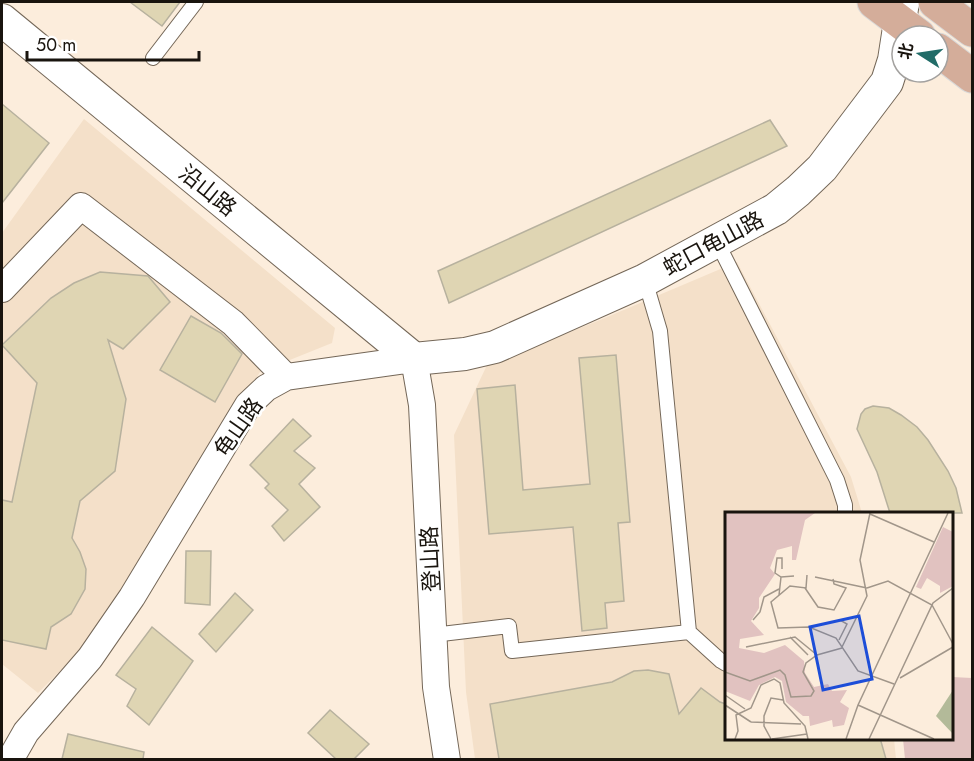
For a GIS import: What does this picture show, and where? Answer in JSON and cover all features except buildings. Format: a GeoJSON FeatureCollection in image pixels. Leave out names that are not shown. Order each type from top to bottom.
{"type":"FeatureCollection","features":[{"type":"Feature","properties":{"kind":"main road"},"geometry":{"type":"LineString","coordinates":[[874,2],[908,20]]}},
{"type":"Feature","properties":{"kind":"main road"},"geometry":{"type":"LineString","coordinates":[[935,2],[972,30]]}},
{"type":"Feature","properties":{"kind":"main road"},"geometry":{"type":"LineString","coordinates":[[950,59],[972,76]]}},
{"type":"Feature","properties":{"kind":"street","name":"沿山路"},"geometry":{"type":"LineString","coordinates":[[2,20],[414,359]]}},
{"type":"Feature","properties":{"kind":"street","name":"蛇口龟山路"},"geometry":{"type":"LineString","coordinates":[[414,359],[465,354],[495,347],[645,280],[776,209],[822,168],[887,82],[908,20]]}},
{"type":"Feature","properties":{"kind":"street"},"geometry":{"type":"LineString","coordinates":[[2,289],[81,206],[233,323],[286,377]]}},
{"type":"Feature","properties":{"kind":"street","name":"龟山路"},"geometry":{"type":"LineString","coordinates":[[10,759],[26,732],[90,658],[132,597],[248,405],[266,388],[286,377],[414,359]]}},
{"type":"Feature","properties":{"kind":"street","name":"登山路"},"geometry":{"type":"LineString","coordinates":[[414,359],[422,405],[438,756]]}},
{"type":"Feature","properties":{"kind":"lane"},"geometry":{"type":"LineString","coordinates":[[153,58],[196,2]]}},
{"type":"Feature","properties":{"kind":"lane"},"geometry":{"type":"LineString","coordinates":[[716,240],[837,480],[845,512]]}},
{"type":"Feature","properties":{"kind":"lane"},"geometry":{"type":"LineString","coordinates":[[645,280],[660,331],[689,632],[725,663]]}},
{"type":"Feature","properties":{"kind":"lane"},"geometry":{"type":"LineString","coordinates":[[433,635],[509,626],[512,651],[689,632]]}},
{"type":"Feature","properties":{"kind":"shaded area"},"geometry":{"type":"Polygon","coordinates":[[[84,119],[335,328],[332,343],[260,372],[110,608],[73,658],[38,693],[2,664],[2,233],[84,119]]]}},
{"type":"Feature","properties":{"kind":"shaded area"},"geometry":{"type":"Polygon","coordinates":[[[737,262],[851,477],[862,512],[725,512],[725,740],[894,740],[896,759],[475,759],[466,692],[454,435],[487,365],[737,262]]]}},
{"type":"Feature","properties":{"kind":"shaded area"},"geometry":{"type":"Polygon","coordinates":[[[953,677],[972,678],[972,759],[905,759],[903,740],[953,740],[953,677]]]}}]}
